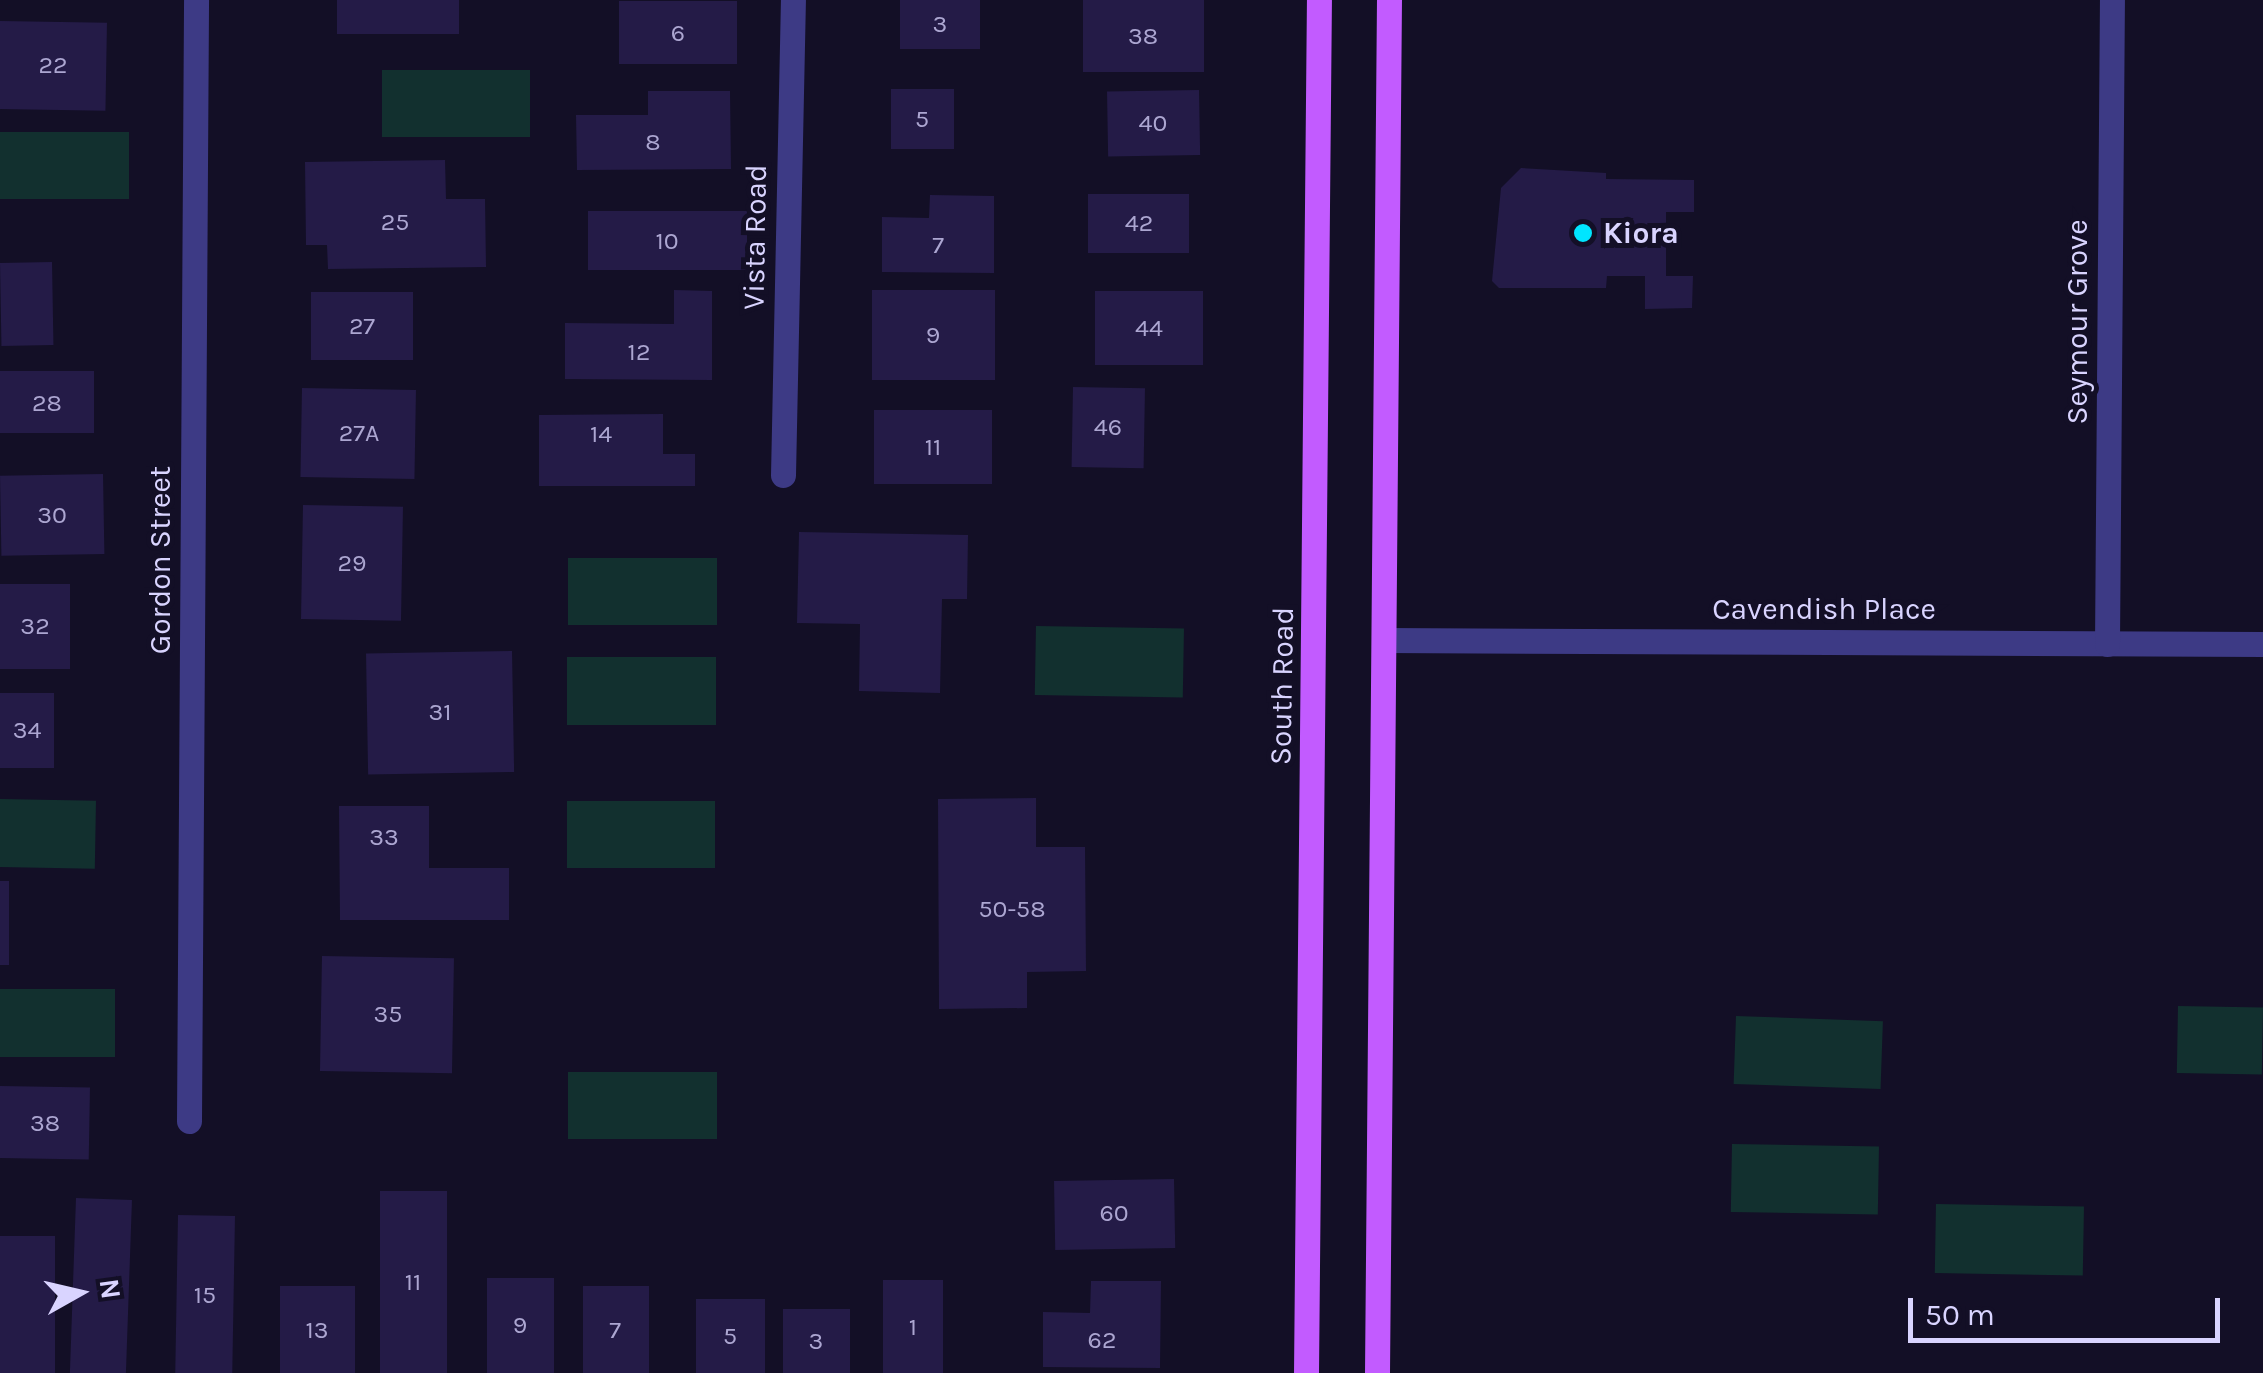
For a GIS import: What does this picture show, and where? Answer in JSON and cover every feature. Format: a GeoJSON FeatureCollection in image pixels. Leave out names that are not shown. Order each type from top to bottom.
{"type":"FeatureCollection","features":[{"type":"Feature","properties":{"kind":"main road","name":"South Road"},"geometry":{"type":"LineString","coordinates":[[1306,1373],[1320,0]]}},
{"type":"Feature","properties":{"kind":"main road"},"geometry":{"type":"LineString","coordinates":[[1377,1373],[1388,0]]}},
{"type":"Feature","properties":{"kind":"street","name":"Gordon Street"},"geometry":{"type":"LineString","coordinates":[[189,1120],[196,0]]}},
{"type":"Feature","properties":{"kind":"street","name":"Vista Road"},"geometry":{"type":"LineString","coordinates":[[783,475],[793,0]]}},
{"type":"Feature","properties":{"kind":"street","name":"Seymour Grove"},"geometry":{"type":"LineString","coordinates":[[2107,644],[2112,0]]}},
{"type":"Feature","properties":{"kind":"street","name":"Cavendish Place"},"geometry":{"type":"LineString","coordinates":[[1384,640],[2263,644]]}},
{"type":"Feature","properties":{"kind":"green space"},"geometry":{"type":"Polygon","coordinates":[[[382,70],[530,70],[530,137],[382,137],[382,70]]]}},
{"type":"Feature","properties":{"kind":"green space"},"geometry":{"type":"Polygon","coordinates":[[[0,132],[129,132],[129,199],[0,199],[0,132]]]}},
{"type":"Feature","properties":{"kind":"green space"},"geometry":{"type":"Polygon","coordinates":[[[568,558],[717,558],[717,625],[568,625],[568,558]]]}},
{"type":"Feature","properties":{"kind":"green space"},"geometry":{"type":"Polygon","coordinates":[[[1036,626],[1184,629],[1183,698],[1035,695],[1036,626]]]}},
{"type":"Feature","properties":{"kind":"green space"},"geometry":{"type":"Polygon","coordinates":[[[567,657],[716,657],[716,725],[567,725],[567,657]]]}},
{"type":"Feature","properties":{"kind":"green space"},"geometry":{"type":"Polygon","coordinates":[[[0,799],[96,801],[95,869],[0,867],[0,799]]]}},
{"type":"Feature","properties":{"kind":"green space"},"geometry":{"type":"Polygon","coordinates":[[[567,801],[715,801],[715,868],[567,868],[567,801]]]}},
{"type":"Feature","properties":{"kind":"green space"},"geometry":{"type":"Polygon","coordinates":[[[0,989],[115,989],[115,1057],[0,1057],[0,989]]]}},
{"type":"Feature","properties":{"kind":"green space"},"geometry":{"type":"Polygon","coordinates":[[[2178,1006],[2263,1007],[2262,1074],[2177,1073],[2178,1006]]]}},
{"type":"Feature","properties":{"kind":"green space"},"geometry":{"type":"Polygon","coordinates":[[[1736,1016],[1883,1021],[1881,1089],[1734,1084],[1736,1016]]]}},
{"type":"Feature","properties":{"kind":"green space"},"geometry":{"type":"Polygon","coordinates":[[[568,1072],[717,1072],[717,1139],[568,1139],[568,1072]]]}},
{"type":"Feature","properties":{"kind":"green space"},"geometry":{"type":"Polygon","coordinates":[[[1732,1144],[1879,1147],[1878,1215],[1731,1212],[1732,1144]]]}},
{"type":"Feature","properties":{"kind":"green space"},"geometry":{"type":"Polygon","coordinates":[[[1936,1204],[2084,1207],[2083,1276],[1935,1273],[1936,1204]]]}},
{"type":"Feature","properties":{"kind":"building"},"geometry":{"type":"Polygon","coordinates":[[[337,0],[459,0],[459,34],[337,34],[337,0]]]}},
{"type":"Feature","properties":{"kind":"building"},"geometry":{"type":"Polygon","coordinates":[[[900,0],[980,0],[980,49],[900,49],[900,0]]]}},
{"type":"Feature","properties":{"kind":"building"},"geometry":{"type":"Polygon","coordinates":[[[1083,0],[1204,0],[1204,72],[1083,72],[1083,0]]]}},
{"type":"Feature","properties":{"kind":"building"},"geometry":{"type":"Polygon","coordinates":[[[619,1],[737,1],[737,64],[619,64],[619,1]]]}},
{"type":"Feature","properties":{"kind":"building"},"geometry":{"type":"Polygon","coordinates":[[[0,21],[107,23],[105,111],[0,109],[0,21]]]}},
{"type":"Feature","properties":{"kind":"building"},"geometry":{"type":"Polygon","coordinates":[[[891,89],[954,89],[954,149],[891,149],[891,89]]]}},
{"type":"Feature","properties":{"kind":"building"},"geometry":{"type":"Polygon","coordinates":[[[1199,90],[1200,155],[1108,157],[1107,92],[1199,90]]]}},
{"type":"Feature","properties":{"kind":"building"},"geometry":{"type":"Polygon","coordinates":[[[648,91],[730,91],[731,169],[577,170],[576,115],[648,115],[648,91]]]}},
{"type":"Feature","properties":{"kind":"building"},"geometry":{"type":"Polygon","coordinates":[[[445,160],[446,199],[485,199],[486,267],[328,269],[327,245],[306,245],[305,162],[445,160]]]}},
{"type":"Feature","properties":{"kind":"building","name":"Kiora"},"geometry":{"type":"Polygon","coordinates":[[[1521,168],[1606,173],[1606,179],[1694,180],[1694,212],[1666,212],[1666,276],[1693,276],[1692,308],[1645,309],[1645,276],[1607,276],[1606,288],[1499,288],[1492,281],[1501,188],[1521,168]]]}},
{"type":"Feature","properties":{"kind":"building"},"geometry":{"type":"Polygon","coordinates":[[[1088,194],[1189,194],[1189,253],[1088,253],[1088,194]]]}},
{"type":"Feature","properties":{"kind":"building"},"geometry":{"type":"Polygon","coordinates":[[[930,195],[994,196],[994,273],[882,272],[882,217],[929,218],[930,195]]]}},
{"type":"Feature","properties":{"kind":"building"},"geometry":{"type":"Polygon","coordinates":[[[588,211],[747,211],[747,270],[588,270],[588,211]]]}},
{"type":"Feature","properties":{"kind":"building"},"geometry":{"type":"Polygon","coordinates":[[[52,262],[53,345],[1,346],[0,263],[52,262]]]}},
{"type":"Feature","properties":{"kind":"building"},"geometry":{"type":"Polygon","coordinates":[[[674,290],[712,291],[712,380],[565,379],[565,323],[674,324],[674,290]]]}},
{"type":"Feature","properties":{"kind":"building"},"geometry":{"type":"Polygon","coordinates":[[[872,290],[995,290],[995,380],[872,380],[872,290]]]}},
{"type":"Feature","properties":{"kind":"building"},"geometry":{"type":"Polygon","coordinates":[[[1095,291],[1203,291],[1203,365],[1095,365],[1095,291]]]}},
{"type":"Feature","properties":{"kind":"building"},"geometry":{"type":"Polygon","coordinates":[[[311,292],[413,292],[413,360],[311,360],[311,292]]]}},
{"type":"Feature","properties":{"kind":"building"},"geometry":{"type":"Polygon","coordinates":[[[0,371],[94,371],[94,433],[0,433],[0,371]]]}},
{"type":"Feature","properties":{"kind":"building"},"geometry":{"type":"Polygon","coordinates":[[[1073,387],[1145,388],[1144,468],[1072,467],[1073,387]]]}},
{"type":"Feature","properties":{"kind":"building"},"geometry":{"type":"Polygon","coordinates":[[[302,388],[416,390],[414,479],[300,477],[302,388]]]}},
{"type":"Feature","properties":{"kind":"building"},"geometry":{"type":"Polygon","coordinates":[[[874,410],[992,410],[992,484],[874,484],[874,410]]]}},
{"type":"Feature","properties":{"kind":"building"},"geometry":{"type":"Polygon","coordinates":[[[663,414],[663,454],[695,454],[695,486],[539,486],[539,415],[663,414]]]}},
{"type":"Feature","properties":{"kind":"building"},"geometry":{"type":"Polygon","coordinates":[[[103,474],[104,554],[1,556],[0,476],[103,474]]]}},
{"type":"Feature","properties":{"kind":"building"},"geometry":{"type":"Polygon","coordinates":[[[303,505],[403,507],[401,621],[301,619],[303,505]]]}},
{"type":"Feature","properties":{"kind":"building"},"geometry":{"type":"Polygon","coordinates":[[[799,532],[968,535],[967,599],[942,599],[940,693],[859,691],[860,624],[797,623],[799,532]]]}},
{"type":"Feature","properties":{"kind":"building"},"geometry":{"type":"Polygon","coordinates":[[[0,584],[70,584],[70,669],[0,669],[0,584]]]}},
{"type":"Feature","properties":{"kind":"building"},"geometry":{"type":"Polygon","coordinates":[[[512,651],[514,772],[368,775],[366,654],[512,651]]]}},
{"type":"Feature","properties":{"kind":"building"},"geometry":{"type":"Polygon","coordinates":[[[0,693],[54,693],[54,768],[0,768],[0,693]]]}},
{"type":"Feature","properties":{"kind":"building"},"geometry":{"type":"Polygon","coordinates":[[[1036,798],[1036,847],[1085,847],[1086,971],[1027,972],[1027,1008],[939,1009],[938,799],[1036,798]]]}},
{"type":"Feature","properties":{"kind":"building"},"geometry":{"type":"Polygon","coordinates":[[[339,806],[429,806],[429,868],[509,868],[509,920],[340,920],[339,806]]]}},
{"type":"Feature","properties":{"kind":"building"},"geometry":{"type":"Polygon","coordinates":[[[0,881],[9,881],[9,965],[0,965],[0,881]]]}},
{"type":"Feature","properties":{"kind":"building"},"geometry":{"type":"Polygon","coordinates":[[[322,956],[454,958],[452,1073],[320,1071],[322,956]]]}},
{"type":"Feature","properties":{"kind":"building"},"geometry":{"type":"Polygon","coordinates":[[[0,1086],[90,1088],[89,1160],[0,1158],[0,1086]]]}},
{"type":"Feature","properties":{"kind":"building"},"geometry":{"type":"Polygon","coordinates":[[[1174,1179],[1175,1248],[1055,1250],[1054,1181],[1174,1179]]]}},
{"type":"Feature","properties":{"kind":"building"},"geometry":{"type":"Polygon","coordinates":[[[380,1191],[447,1191],[447,1373],[380,1373],[380,1191]]]}},
{"type":"Feature","properties":{"kind":"building"},"geometry":{"type":"Polygon","coordinates":[[[76,1198],[132,1200],[126,1373],[70,1373],[76,1198]]]}},
{"type":"Feature","properties":{"kind":"building"},"geometry":{"type":"Polygon","coordinates":[[[178,1215],[235,1216],[232,1373],[175,1373],[178,1215]]]}},
{"type":"Feature","properties":{"kind":"building"},"geometry":{"type":"Polygon","coordinates":[[[0,1236],[55,1236],[55,1373],[0,1373],[0,1236]]]}},
{"type":"Feature","properties":{"kind":"building"},"geometry":{"type":"Polygon","coordinates":[[[487,1278],[554,1278],[554,1373],[487,1373],[487,1278]]]}},
{"type":"Feature","properties":{"kind":"building"},"geometry":{"type":"Polygon","coordinates":[[[883,1280],[943,1280],[943,1373],[883,1373],[883,1280]]]}},
{"type":"Feature","properties":{"kind":"building"},"geometry":{"type":"Polygon","coordinates":[[[1091,1281],[1161,1281],[1160,1368],[1043,1367],[1043,1312],[1090,1313],[1091,1281]]]}},
{"type":"Feature","properties":{"kind":"building"},"geometry":{"type":"Polygon","coordinates":[[[280,1286],[355,1286],[355,1373],[280,1373],[280,1286]]]}},
{"type":"Feature","properties":{"kind":"building"},"geometry":{"type":"Polygon","coordinates":[[[583,1286],[649,1286],[649,1373],[583,1373],[583,1286]]]}},
{"type":"Feature","properties":{"kind":"building"},"geometry":{"type":"Polygon","coordinates":[[[696,1299],[765,1299],[765,1373],[696,1373],[696,1299]]]}},
{"type":"Feature","properties":{"kind":"building"},"geometry":{"type":"Polygon","coordinates":[[[783,1309],[850,1309],[850,1373],[783,1373],[783,1309]]]}},
{"type":"Feature","properties":{"kind":"place","name":"Kiora"},"geometry":{"type":"Point","coordinates":[1583,233]}}]}
